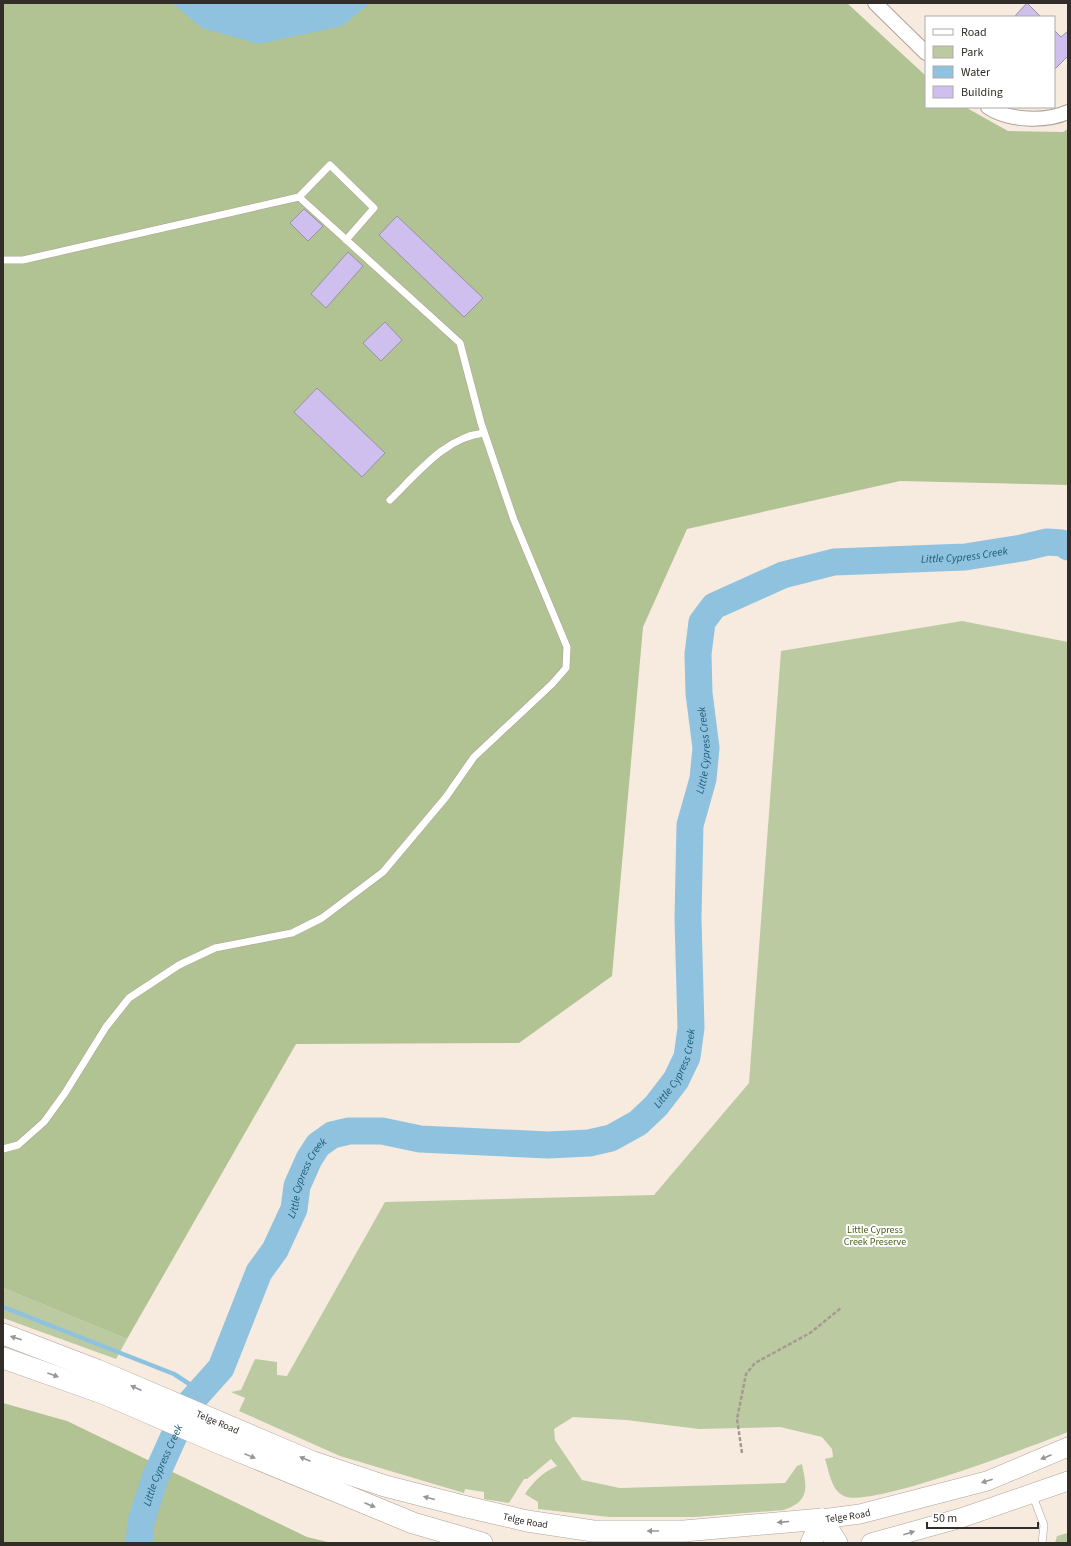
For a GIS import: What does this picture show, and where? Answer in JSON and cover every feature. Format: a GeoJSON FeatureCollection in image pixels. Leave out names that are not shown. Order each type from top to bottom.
{"type":"FeatureCollection","features":[{"type":"Feature","properties":{"kind":"main road","name":"Telge Road"},"geometry":{"type":"LineString","coordinates":[[3,1334],[97,1370],[168,1412]]}},
{"type":"Feature","properties":{"kind":"main road","name":"Telge Road"},"geometry":{"type":"LineString","coordinates":[[3,1358],[105,1394],[168,1412],[218,1432],[413,1523],[474,1541]]}},
{"type":"Feature","properties":{"kind":"main road","name":"Telge Road"},"geometry":{"type":"LineString","coordinates":[[218,1432],[385,1486],[527,1521],[593,1531],[684,1531],[822,1519],[860,1514],[987,1481],[1068,1447]]}},
{"type":"Feature","properties":{"kind":"main road"},"geometry":{"type":"LineString","coordinates":[[871,1543],[961,1518],[1068,1481]]}},
{"type":"Feature","properties":{"kind":"main road"},"geometry":{"type":"LineString","coordinates":[[811,1543],[822,1519]]}},
{"type":"Feature","properties":{"kind":"main road"},"geometry":{"type":"LineString","coordinates":[[822,1519],[837,1543]]}},
{"type":"Feature","properties":{"kind":"street"},"geometry":{"type":"LineString","coordinates":[[876,3],[925,53]]}},
{"type":"Feature","properties":{"kind":"street"},"geometry":{"type":"LineString","coordinates":[[989,108],[998,114],[1012,117],[1052,118],[1068,112]]}},
{"type":"Feature","properties":{"kind":"lane"},"geometry":{"type":"LineString","coordinates":[[3,260],[23,260],[299,197],[330,165],[374,208],[346,240]]}},
{"type":"Feature","properties":{"kind":"lane"},"geometry":{"type":"LineString","coordinates":[[3,1149],[18,1145],[44,1122],[65,1094],[106,1027],[129,998],[179,965],[215,948],[292,933],[322,918],[383,872],[446,797],[474,757],[542,695],[566,668],[567,647],[514,520],[484,433],[460,343],[299,197]]}},
{"type":"Feature","properties":{"kind":"lane"},"geometry":{"type":"LineString","coordinates":[[390,500],[443,449],[470,434],[484,433]]}},
{"type":"Feature","properties":{"kind":"lane"},"geometry":{"type":"LineString","coordinates":[[1032,1494],[1044,1525],[1042,1543]]}},
{"type":"Feature","properties":{"kind":"path"},"geometry":{"type":"LineString","coordinates":[[742,1453],[738,1419],[746,1374],[755,1363],[810,1333],[841,1308]]}},
{"type":"Feature","properties":{"kind":"green space"},"geometry":{"type":"Polygon","coordinates":[[[3,3],[847,3],[925,75],[925,108],[967,108],[1008,131],[1063,132],[1068,129],[1068,485],[900,481],[687,529],[643,627],[612,976],[519,1043],[296,1044],[127,1339],[3,1288],[3,3]]]}},
{"type":"Feature","properties":{"kind":"green space","name":"Little Cypress Creek Preserve"},"geometry":{"type":"Polygon","coordinates":[[[962,621],[1068,642],[1068,1432],[953,1474],[917,1485],[859,1498],[844,1496],[833,1485],[825,1459],[833,1457],[832,1449],[822,1437],[780,1427],[699,1429],[626,1420],[573,1417],[554,1429],[555,1440],[582,1480],[620,1488],[785,1483],[797,1466],[802,1464],[805,1480],[805,1493],[798,1502],[784,1510],[695,1517],[609,1517],[538,1509],[538,1502],[525,1494],[531,1485],[547,1471],[557,1466],[551,1459],[527,1479],[524,1479],[509,1503],[484,1499],[484,1492],[465,1489],[464,1493],[340,1456],[239,1411],[245,1398],[231,1392],[241,1390],[255,1359],[277,1362],[277,1375],[287,1376],[385,1202],[654,1195],[749,1083],[781,651],[962,621]]]}},
{"type":"Feature","properties":{"kind":"green space"},"geometry":{"type":"Polygon","coordinates":[[[3,1288],[127,1339],[116,1359],[3,1318],[3,1288]]]}},
{"type":"Feature","properties":{"kind":"green space"},"geometry":{"type":"Polygon","coordinates":[[[3,1403],[67,1421],[307,1537],[332,1543],[3,1543],[3,1403]]]}},
{"type":"Feature","properties":{"kind":"green space"},"geometry":{"type":"Polygon","coordinates":[[[1068,1533],[1068,1543],[1055,1543],[1057,1536],[1068,1533]]]}},
{"type":"Feature","properties":{"kind":"water"},"geometry":{"type":"Polygon","coordinates":[[[172,3],[370,3],[342,26],[259,44],[202,28],[172,3]]]}},
{"type":"Feature","properties":{"kind":"building"},"geometry":{"type":"Polygon","coordinates":[[[1027,3],[1040,16],[1015,16],[1027,3]]]}},
{"type":"Feature","properties":{"kind":"building"},"geometry":{"type":"Polygon","coordinates":[[[1055,31],[1061,37],[1068,31],[1068,56],[1055,69],[1055,31]]]}},
{"type":"Feature","properties":{"kind":"building"},"geometry":{"type":"Polygon","coordinates":[[[304,209],[323,226],[308,241],[290,223],[304,209]]]}},
{"type":"Feature","properties":{"kind":"building"},"geometry":{"type":"Polygon","coordinates":[[[397,216],[483,298],[464,317],[379,235],[397,216]]]}},
{"type":"Feature","properties":{"kind":"building"},"geometry":{"type":"Polygon","coordinates":[[[348,252],[363,266],[326,308],[311,294],[348,252]]]}},
{"type":"Feature","properties":{"kind":"building"},"geometry":{"type":"Polygon","coordinates":[[[385,322],[402,340],[381,361],[363,343],[385,322]]]}},
{"type":"Feature","properties":{"kind":"building"},"geometry":{"type":"Polygon","coordinates":[[[317,388],[385,453],[362,477],[294,412],[317,388]]]}},
{"type":"Feature","properties":{"kind":"waterway","name":"Little Cypress Creek"},"geometry":{"type":"LineString","coordinates":[[139,1543],[141,1522],[155,1478],[188,1405],[221,1368],[259,1272],[275,1250],[294,1209],[297,1186],[309,1159],[318,1145],[332,1135],[349,1131],[382,1131],[420,1139],[548,1145],[589,1143],[611,1138],[638,1123],[656,1106],[676,1080],[687,1057],[691,1028],[688,918],[690,825],[703,779],[706,748],[699,693],[698,654],[702,622],[714,606],[783,575],[834,562],[965,557],[1022,548],[1047,542],[1062,543],[1068,547]]}},
{"type":"Feature","properties":{"kind":"waterway"},"geometry":{"type":"LineString","coordinates":[[3,1307],[174,1374],[200,1391]]}}]}
